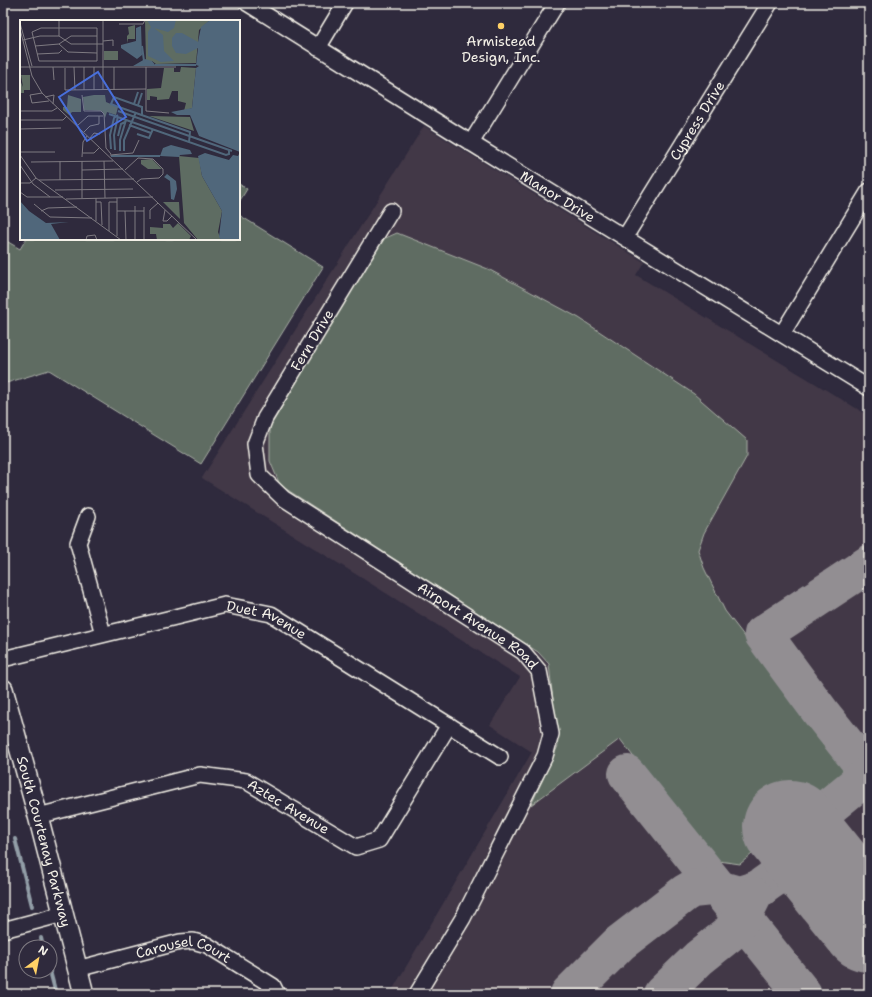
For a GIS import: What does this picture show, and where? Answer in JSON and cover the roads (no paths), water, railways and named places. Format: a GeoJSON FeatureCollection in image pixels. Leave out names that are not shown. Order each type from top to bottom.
{"type":"FeatureCollection","features":[{"type":"Feature","properties":{"kind":"main road","name":"South Courtenay Parkway"},"geometry":{"type":"LineString","coordinates":[[3,689],[38,816],[84,994]]}},
{"type":"Feature","properties":{"kind":"street","name":"Manor Drive"},"geometry":{"type":"LineString","coordinates":[[247,3],[470,143],[869,388]]}},
{"type":"Feature","properties":{"kind":"street"},"geometry":{"type":"LineString","coordinates":[[318,48],[345,3]]}},
{"type":"Feature","properties":{"kind":"street"},"geometry":{"type":"LineString","coordinates":[[470,143],[557,3]]}},
{"type":"Feature","properties":{"kind":"street","name":"Cypress Drive"},"geometry":{"type":"LineString","coordinates":[[625,238],[770,3]]}},
{"type":"Feature","properties":{"kind":"street"},"geometry":{"type":"LineString","coordinates":[[782,334],[869,191]]}},
{"type":"Feature","properties":{"kind":"street","name":"Fern Drive"},"geometry":{"type":"LineString","coordinates":[[259,475],[255,444],[265,418],[391,211]]}},
{"type":"Feature","properties":{"kind":"street","name":"Airport Avenue Road"},"geometry":{"type":"LineString","coordinates":[[259,475],[283,498],[523,652],[539,671],[551,734],[545,756],[463,918],[417,994]]}},
{"type":"Feature","properties":{"kind":"street"},"geometry":{"type":"LineString","coordinates":[[88,516],[78,543],[103,634]]}},
{"type":"Feature","properties":{"kind":"street","name":"Duet Avenue"},"geometry":{"type":"LineString","coordinates":[[3,658],[224,605],[271,614],[500,757]]}},
{"type":"Feature","properties":{"kind":"street","name":"Aztec Avenue"},"geometry":{"type":"LineString","coordinates":[[38,816],[200,775],[246,781],[356,847],[379,840],[449,725]]}},
{"type":"Feature","properties":{"kind":"street"},"geometry":{"type":"LineString","coordinates":[[3,930],[63,914]]}},
{"type":"Feature","properties":{"kind":"street","name":"Carousel Court"},"geometry":{"type":"LineString","coordinates":[[77,969],[180,942],[193,941],[207,945],[267,982],[273,986],[277,994]]}},
{"type":"Feature","properties":{"kind":"waterway"},"geometry":{"type":"LineString","coordinates":[[15,839],[32,906]]}},
{"type":"Feature","properties":{"kind":"waterway"},"geometry":{"type":"LineString","coordinates":[[52,979],[56,994]]}},
{"type":"Feature","properties":{"kind":"place","name":"Armistead Design, Inc."},"geometry":{"type":"Point","coordinates":[501,26]}}]}
